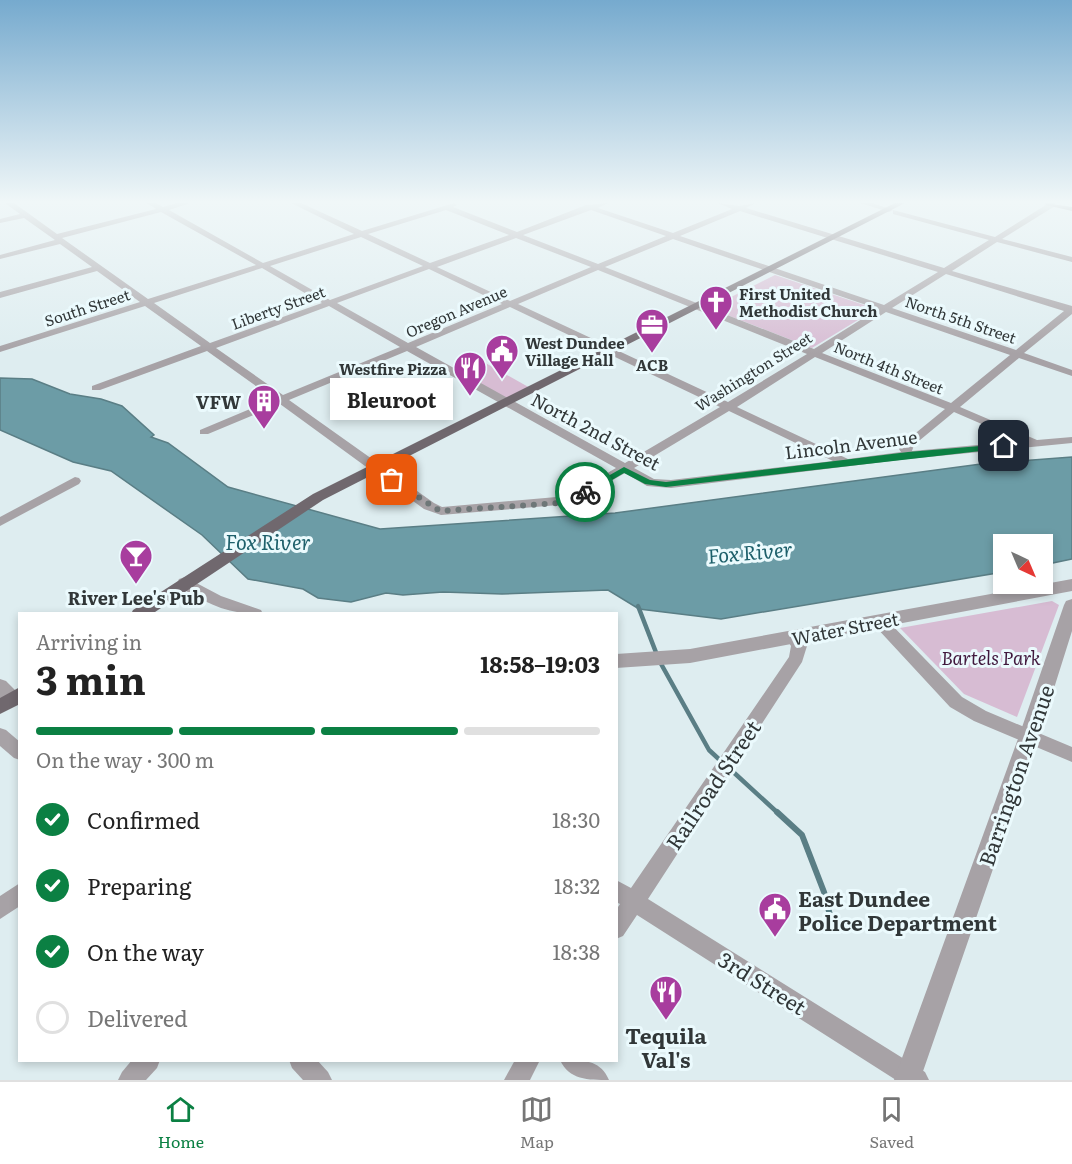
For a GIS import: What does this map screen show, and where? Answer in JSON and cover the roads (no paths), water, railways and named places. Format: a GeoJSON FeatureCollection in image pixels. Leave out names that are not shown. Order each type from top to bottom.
{"type":"FeatureCollection","features":[{"type":"Feature","properties":{"kind":"main road"},"geometry":{"type":"LineString","coordinates":[[142,612],[313,499],[805,253]]}},
{"type":"Feature","properties":{"kind":"street"},"geometry":{"type":"LineString","coordinates":[[78,253],[375,468]]}},
{"type":"Feature","properties":{"kind":"street","name":"North 2nd Street"},"geometry":{"type":"LineString","coordinates":[[239,253],[624,469],[651,483],[671,484]]}},
{"type":"Feature","properties":{"kind":"street","name":"South Street"},"geometry":{"type":"LineString","coordinates":[[0,349],[300,253]]}},
{"type":"Feature","properties":{"kind":"street"},"geometry":{"type":"LineString","coordinates":[[402,253],[848,463]]}},
{"type":"Feature","properties":{"kind":"street","name":"Liberty Street"},"geometry":{"type":"LineString","coordinates":[[96,388],[465,253]]}},
{"type":"Feature","properties":{"kind":"street","name":"North 4th Street"},"geometry":{"type":"LineString","coordinates":[[563,253],[953,408],[1035,443]]}},
{"type":"Feature","properties":{"kind":"street","name":"Oregon Avenue"},"geometry":{"type":"LineString","coordinates":[[204,432],[633,253]]}},
{"type":"Feature","properties":{"kind":"street","name":"North 5th Street"},"geometry":{"type":"LineString","coordinates":[[724,253],[1072,373]]}},
{"type":"Feature","properties":{"kind":"street"},"geometry":{"type":"LineString","coordinates":[[886,253],[1072,310]]}},
{"type":"Feature","properties":{"kind":"street","name":"Washington Street"},"geometry":{"type":"LineString","coordinates":[[375,468],[440,511],[569,501],[730,406],[973,253]]}},
{"type":"Feature","properties":{"kind":"street"},"geometry":{"type":"LineString","coordinates":[[1048,253],[1072,260]]}},
{"type":"Feature","properties":{"kind":"street"},"geometry":{"type":"LineString","coordinates":[[0,295],[98,268]]}},
{"type":"Feature","properties":{"kind":"street"},"geometry":{"type":"LineString","coordinates":[[908,455],[905,450],[908,445],[1072,310]]}},
{"type":"Feature","properties":{"kind":"street","name":"Lincoln Avenue"},"geometry":{"type":"LineString","coordinates":[[671,484],[908,455],[1072,440]]}},
{"type":"Feature","properties":{"kind":"street"},"geometry":{"type":"LineString","coordinates":[[0,522],[75,481]]}},
{"type":"Feature","properties":{"kind":"street"},"geometry":{"type":"LineString","coordinates":[[185,583],[215,600],[249,612]]}},
{"type":"Feature","properties":{"kind":"street","name":"Water Street"},"geometry":{"type":"LineString","coordinates":[[618,661],[672,658],[794,638],[1072,585]]}},
{"type":"Feature","properties":{"kind":"street","name":"Barrington Avenue"},"geometry":{"type":"LineString","coordinates":[[911,1078],[1072,604]]}},
{"type":"Feature","properties":{"kind":"street"},"geometry":{"type":"LineString","coordinates":[[880,622],[956,702],[980,716],[1072,755]]}},
{"type":"Feature","properties":{"kind":"street","name":"Railroad Street"},"geometry":{"type":"LineString","coordinates":[[618,922],[626,895],[725,765],[798,654],[799,646],[794,638]]}},
{"type":"Feature","properties":{"kind":"street"},"geometry":{"type":"LineString","coordinates":[[0,735],[18,751]]}},
{"type":"Feature","properties":{"kind":"street"},"geometry":{"type":"LineString","coordinates":[[0,909],[18,895]]}},
{"type":"Feature","properties":{"kind":"street","name":"3rd Street"},"geometry":{"type":"LineString","coordinates":[[626,895],[911,1078]]}},
{"type":"Feature","properties":{"kind":"street"},"geometry":{"type":"LineString","coordinates":[[130,1080],[147,1062]]}},
{"type":"Feature","properties":{"kind":"street"},"geometry":{"type":"LineString","coordinates":[[302,1062],[320,1080]]}},
{"type":"Feature","properties":{"kind":"street"},"geometry":{"type":"LineString","coordinates":[[516,1080],[528,1062]]}},
{"type":"Feature","properties":{"kind":"street"},"geometry":{"type":"LineString","coordinates":[[574,1062],[597,1080]]}},
{"type":"Feature","properties":{"kind":"water","name":"Fox River"},"geometry":{"type":"Polygon","coordinates":[[[0,378],[32,379],[70,394],[101,399],[122,406],[154,435],[151,437],[168,443],[228,487],[380,529],[615,513],[981,464],[1072,457],[1072,559],[1053,563],[1053,534],[993,534],[993,574],[721,619],[639,609],[608,590],[502,594],[443,592],[403,595],[386,593],[351,602],[318,598],[303,589],[248,579],[202,535],[111,471],[73,462],[0,430],[0,378]]]}},
{"type":"Feature","properties":{"kind":"waterway"},"geometry":{"type":"LineString","coordinates":[[638,606],[657,655]]}},
{"type":"Feature","properties":{"kind":"waterway"},"geometry":{"type":"LineString","coordinates":[[660,662],[709,750],[722,762]]}},
{"type":"Feature","properties":{"kind":"waterway"},"geometry":{"type":"LineString","coordinates":[[730,769],[779,814]]}},
{"type":"Feature","properties":{"kind":"waterway"},"geometry":{"type":"LineString","coordinates":[[777,812],[802,835],[824,892],[832,923]]}},
{"type":"Feature","properties":{"kind":"place","name":"First United Methodist Church"},"geometry":{"type":"Point","coordinates":[716,331]}},
{"type":"Feature","properties":{"kind":"place","name":"ACB"},"geometry":{"type":"Point","coordinates":[652,354]}},
{"type":"Feature","properties":{"kind":"place","name":"West Dundee Village Hall"},"geometry":{"type":"Point","coordinates":[502,380]}},
{"type":"Feature","properties":{"kind":"place","name":"Westfire Pizza"},"geometry":{"type":"Point","coordinates":[470,397]}},
{"type":"Feature","properties":{"kind":"place","name":"VFW"},"geometry":{"type":"Point","coordinates":[264,430]}},
{"type":"Feature","properties":{"kind":"place","name":"Bleuroot"},"geometry":{"type":"Point","coordinates":[392,480]}},
{"type":"Feature","properties":{"kind":"place","name":"River Lee's Pub"},"geometry":{"type":"Point","coordinates":[136,585]}},
{"type":"Feature","properties":{"kind":"place","name":"East Dundee Police Department"},"geometry":{"type":"Point","coordinates":[775,938]}},
{"type":"Feature","properties":{"kind":"place","name":"Tequila Val's"},"geometry":{"type":"Point","coordinates":[666,1021]}},
{"type":"Feature","properties":{"kind":"park label","name":"Bartels Park"},"geometry":{"type":"Point","coordinates":[991,657]}}]}
